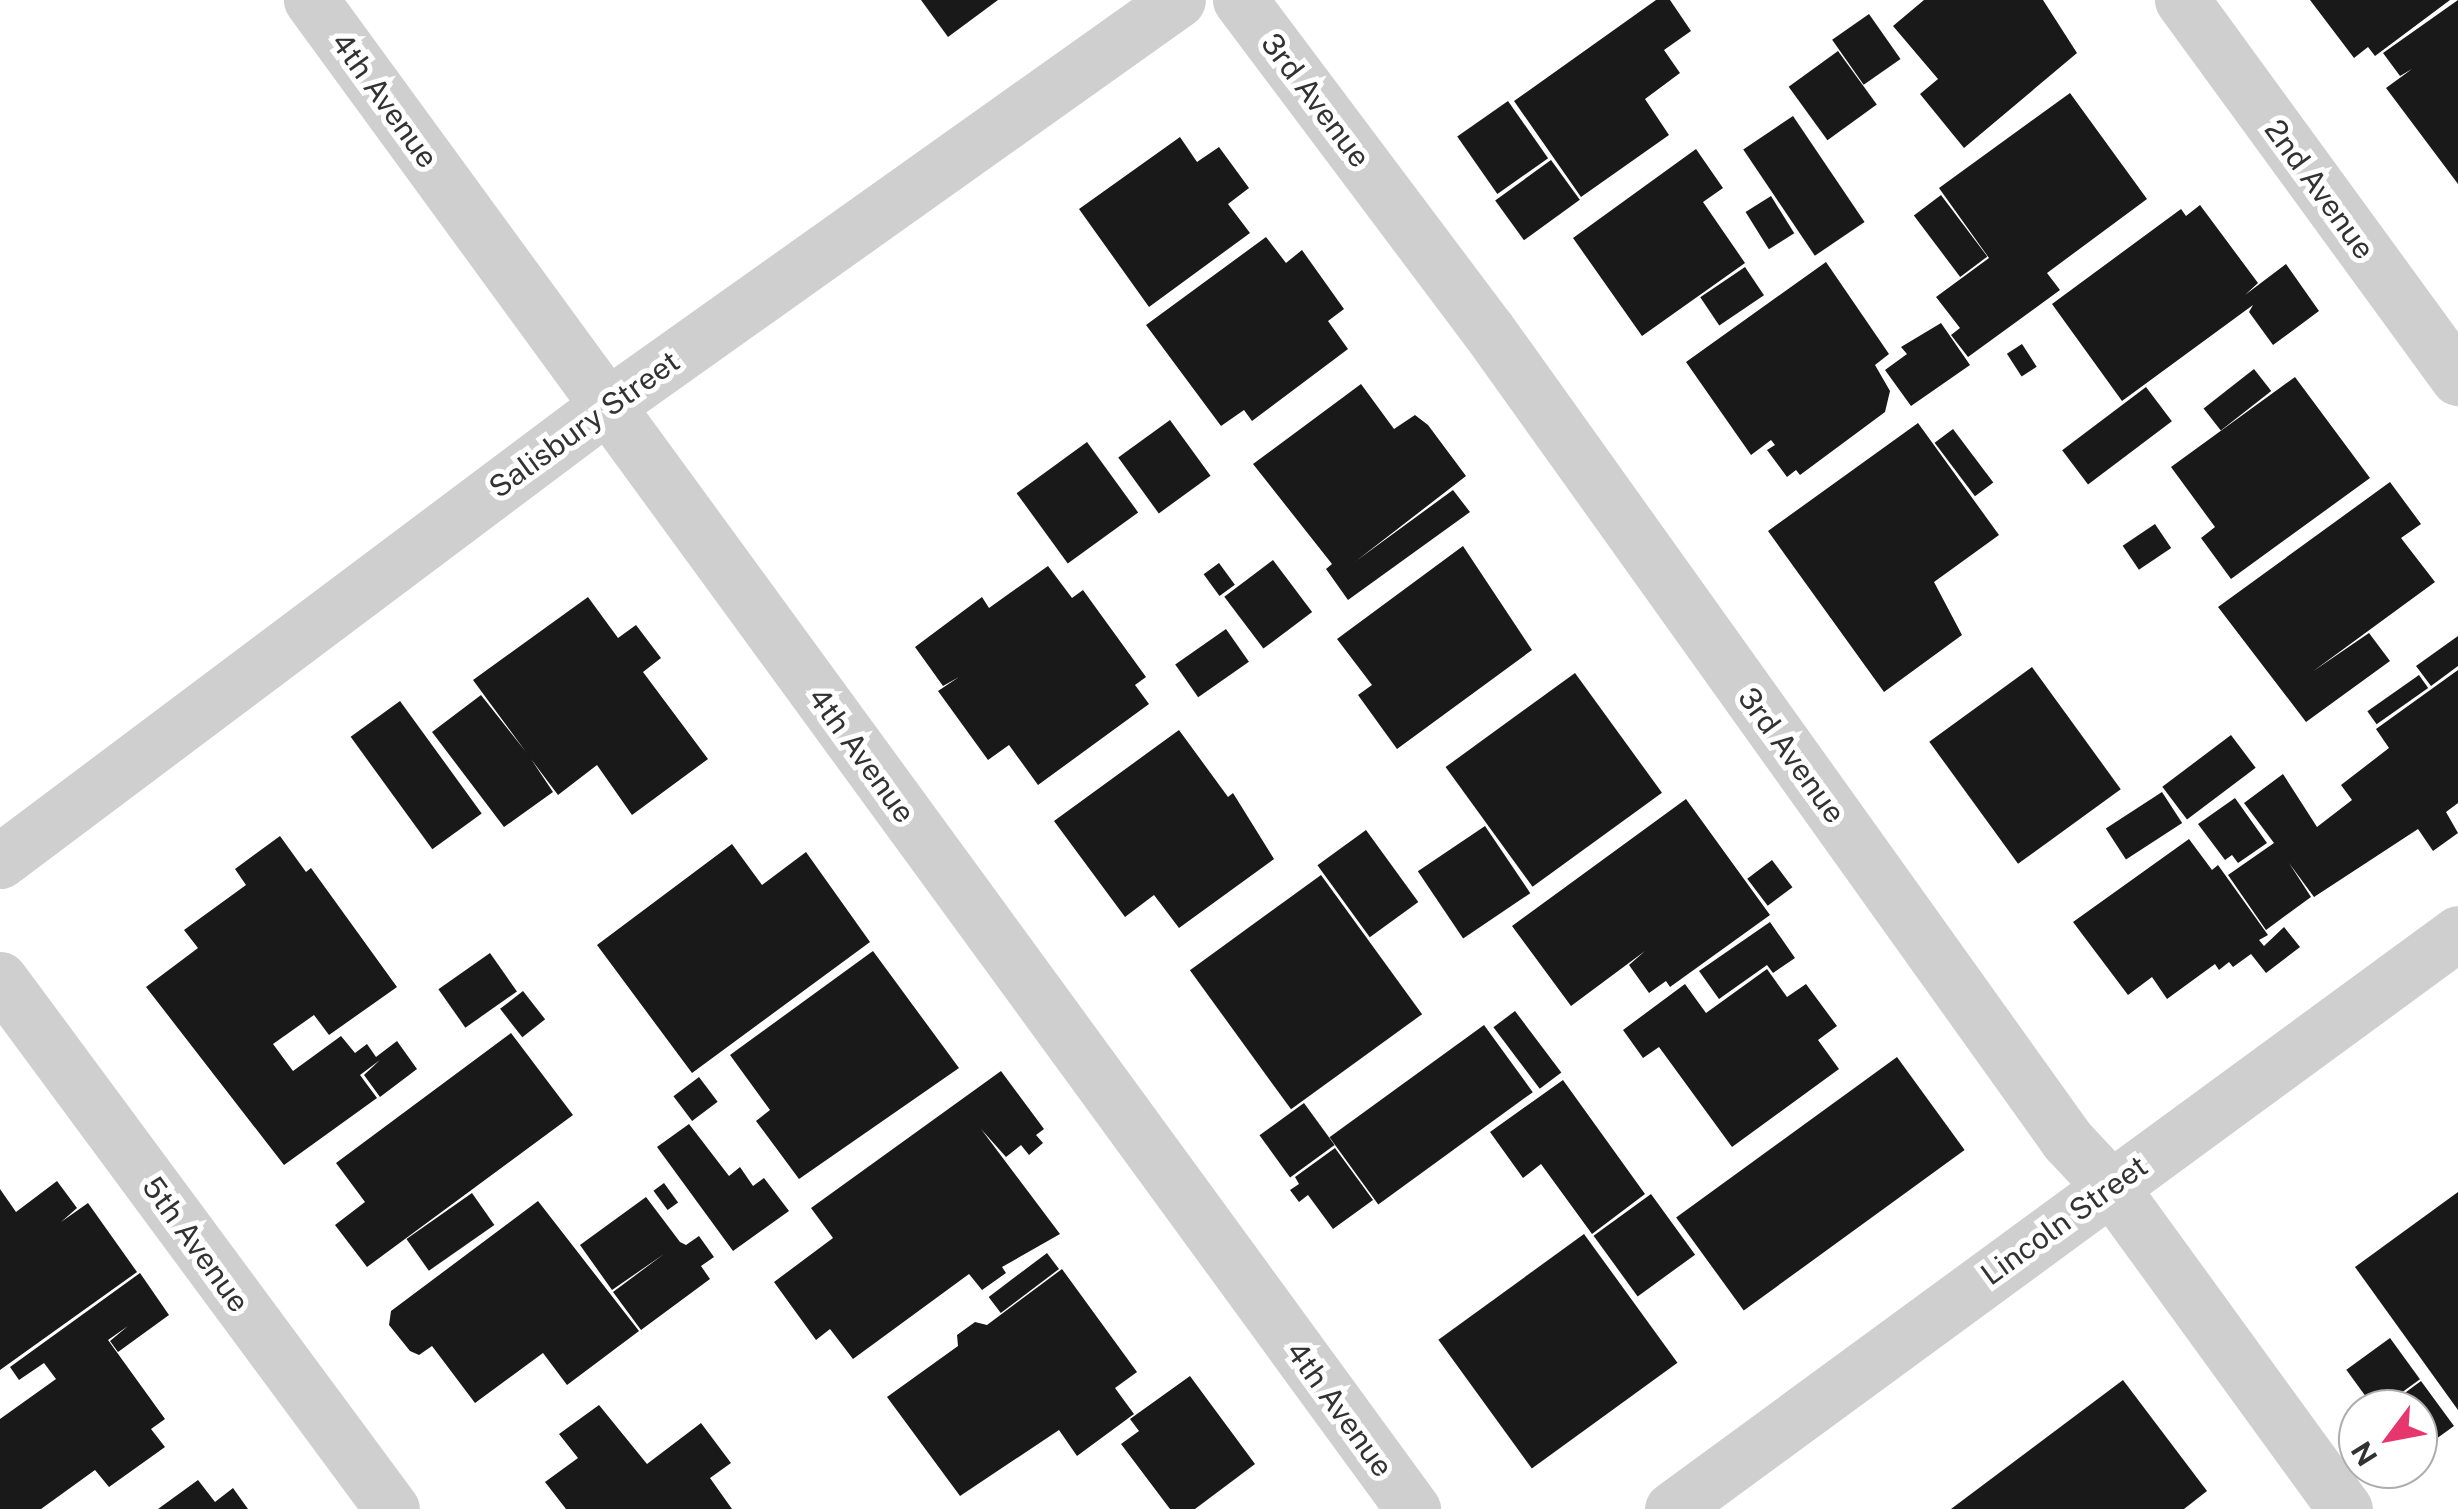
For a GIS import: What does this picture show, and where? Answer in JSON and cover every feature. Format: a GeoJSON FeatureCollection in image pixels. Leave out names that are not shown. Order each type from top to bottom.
{"type":"FeatureCollection","features":[{"type":"Feature","properties":{"kind":"street","name":"4th Avenue"},"geometry":{"type":"LineString","coordinates":[[311,0],[1413,1509]]}},
{"type":"Feature","properties":{"kind":"street","name":"Salisbury Street"},"geometry":{"type":"LineString","coordinates":[[0,861],[608,405],[1178,0]]}},
{"type":"Feature","properties":{"kind":"street","name":"3rd Avenue"},"geometry":{"type":"LineString","coordinates":[[1240,0],[1488,330],[2067,1140],[2111,1187],[2345,1509]]}},
{"type":"Feature","properties":{"kind":"street","name":"2nd Avenue"},"geometry":{"type":"LineString","coordinates":[[2182,0],[2458,378]]}},
{"type":"Feature","properties":{"kind":"street","name":"Lincoln Street"},"geometry":{"type":"LineString","coordinates":[[1672,1509],[2458,933]]}},
{"type":"Feature","properties":{"kind":"street","name":"5th Avenue"},"geometry":{"type":"LineString","coordinates":[[0,979],[392,1509]]}},
{"type":"Feature","properties":{"kind":"building"},"geometry":{"type":"Polygon","coordinates":[[[921,0],[998,0],[948,37],[921,0]]]}},
{"type":"Feature","properties":{"kind":"building"},"geometry":{"type":"Polygon","coordinates":[[[1656,0],[1670,0],[1691,31],[1664,50],[1680,73],[1645,99],[1669,135],[1581,197],[1514,101],[1656,0]]]}},
{"type":"Feature","properties":{"kind":"building"},"geometry":{"type":"Polygon","coordinates":[[[1924,0],[2043,0],[2077,53],[1964,148],[1920,94],[1938,79],[1893,26],[1924,0]]]}},
{"type":"Feature","properties":{"kind":"building"},"geometry":{"type":"Polygon","coordinates":[[[2310,0],[2450,0],[2375,56],[2368,47],[2354,58],[2310,0]]]}},
{"type":"Feature","properties":{"kind":"building"},"geometry":{"type":"Polygon","coordinates":[[[2458,0],[2458,184],[2386,88],[2412,69],[2400,76],[2383,53],[2458,0]]]}},
{"type":"Feature","properties":{"kind":"building"},"geometry":{"type":"Polygon","coordinates":[[[1869,14],[1901,59],[1864,85],[1832,40],[1869,14]]]}},
{"type":"Feature","properties":{"kind":"building"},"geometry":{"type":"Polygon","coordinates":[[[1838,51],[1877,104],[1827,140],[1789,87],[1838,51]]]}},
{"type":"Feature","properties":{"kind":"building"},"geometry":{"type":"Polygon","coordinates":[[[2070,93],[2147,199],[2047,273],[2060,290],[1968,357],[1951,335],[1960,328],[1936,297],[1989,258],[1939,188],[2070,93]]]}},
{"type":"Feature","properties":{"kind":"building"},"geometry":{"type":"Polygon","coordinates":[[[1508,101],[1548,158],[1497,194],[1457,137],[1508,101]]]}},
{"type":"Feature","properties":{"kind":"building"},"geometry":{"type":"Polygon","coordinates":[[[1793,116],[1865,222],[1815,256],[1743,150],[1793,116]]]}},
{"type":"Feature","properties":{"kind":"building"},"geometry":{"type":"Polygon","coordinates":[[[1180,137],[1197,162],[1219,147],[1249,188],[1228,204],[1250,233],[1149,307],[1079,209],[1180,137]]]}},
{"type":"Feature","properties":{"kind":"building"},"geometry":{"type":"Polygon","coordinates":[[[1696,149],[1723,188],[1703,202],[1745,263],[1642,336],[1573,238],[1696,149]]]}},
{"type":"Feature","properties":{"kind":"building"},"geometry":{"type":"Polygon","coordinates":[[[1551,160],[1580,200],[1524,240],[1495,201],[1551,160]]]}},
{"type":"Feature","properties":{"kind":"building"},"geometry":{"type":"Polygon","coordinates":[[[1941,195],[1987,256],[1960,277],[1914,215],[1941,195]]]}},
{"type":"Feature","properties":{"kind":"building"},"geometry":{"type":"Polygon","coordinates":[[[1771,196],[1794,233],[1769,249],[1746,212],[1771,196]]]}},
{"type":"Feature","properties":{"kind":"building"},"geometry":{"type":"Polygon","coordinates":[[[2200,205],[2258,283],[2245,295],[2286,264],[2319,311],[2273,345],[2249,312],[2253,305],[2122,401],[2052,304],[2181,209],[2186,216],[2200,205]]]}},
{"type":"Feature","properties":{"kind":"building"},"geometry":{"type":"Polygon","coordinates":[[[1266,237],[1286,263],[1302,250],[1344,309],[1328,321],[1348,349],[1252,421],[1244,410],[1221,426],[1146,325],[1266,237]]]}},
{"type":"Feature","properties":{"kind":"building"},"geometry":{"type":"Polygon","coordinates":[[[1826,262],[1889,354],[1875,365],[1890,391],[1885,412],[1800,475],[1796,470],[1787,477],[1767,450],[1775,445],[1771,440],[1751,455],[1686,362],[1826,262]]]}},
{"type":"Feature","properties":{"kind":"building"},"geometry":{"type":"Polygon","coordinates":[[[1745,267],[1764,295],[1719,325],[1700,297],[1745,267]]]}},
{"type":"Feature","properties":{"kind":"building"},"geometry":{"type":"Polygon","coordinates":[[[1941,323],[1970,365],[1911,406],[1885,370],[1907,354],[1901,347],[1941,323]]]}},
{"type":"Feature","properties":{"kind":"building"},"geometry":{"type":"Polygon","coordinates":[[[2022,344],[2037,367],[2022,376],[2007,354],[2022,344]]]}},
{"type":"Feature","properties":{"kind":"building"},"geometry":{"type":"Polygon","coordinates":[[[2254,369],[2271,391],[2221,430],[2204,408],[2254,369]]]}},
{"type":"Feature","properties":{"kind":"building"},"geometry":{"type":"Polygon","coordinates":[[[2295,377],[2370,478],[2231,579],[2201,538],[2215,527],[2171,467],[2295,377]]]}},
{"type":"Feature","properties":{"kind":"building"},"geometry":{"type":"Polygon","coordinates":[[[1361,384],[1394,429],[1415,415],[1428,425],[1466,476],[1356,561],[1453,490],[1470,512],[1348,600],[1326,569],[1332,564],[1253,464],[1361,384]]]}},
{"type":"Feature","properties":{"kind":"building"},"geometry":{"type":"Polygon","coordinates":[[[2146,387],[2172,421],[2088,485],[2062,450],[2146,387]]]}},
{"type":"Feature","properties":{"kind":"building"},"geometry":{"type":"Polygon","coordinates":[[[1170,420],[1211,476],[1159,513],[1118,458],[1170,420]]]}},
{"type":"Feature","properties":{"kind":"building"},"geometry":{"type":"Polygon","coordinates":[[[1918,423],[1999,535],[1934,582],[1962,635],[1884,692],[1768,531],[1918,423]]]}},
{"type":"Feature","properties":{"kind":"building"},"geometry":{"type":"Polygon","coordinates":[[[1953,429],[1993,483],[1975,496],[1935,443],[1953,429]]]}},
{"type":"Feature","properties":{"kind":"building"},"geometry":{"type":"Polygon","coordinates":[[[1087,442],[1138,512],[1068,564],[1017,493],[1087,442]]]}},
{"type":"Feature","properties":{"kind":"building"},"geometry":{"type":"Polygon","coordinates":[[[2390,482],[2421,524],[2401,538],[2435,582],[2312,672],[2369,633],[2390,661],[2306,722],[2218,607],[2390,482]]]}},
{"type":"Feature","properties":{"kind":"building"},"geometry":{"type":"Polygon","coordinates":[[[2155,524],[2171,548],[2139,570],[2123,546],[2155,524]]]}},
{"type":"Feature","properties":{"kind":"building"},"geometry":{"type":"Polygon","coordinates":[[[1463,546],[1532,650],[1397,749],[1358,695],[1372,685],[1337,639],[1463,546]]]}},
{"type":"Feature","properties":{"kind":"building"},"geometry":{"type":"Polygon","coordinates":[[[1273,560],[1312,612],[1263,649],[1224,597],[1273,560]]]}},
{"type":"Feature","properties":{"kind":"building"},"geometry":{"type":"Polygon","coordinates":[[[1219,563],[1235,585],[1219,596],[1204,574],[1219,563]]]}},
{"type":"Feature","properties":{"kind":"building"},"geometry":{"type":"Polygon","coordinates":[[[1048,566],[1072,598],[1083,590],[1146,677],[1135,685],[1149,704],[1038,785],[1009,745],[988,760],[938,691],[959,677],[943,686],[915,647],[982,597],[989,608],[1048,566]]]}},
{"type":"Feature","properties":{"kind":"building"},"geometry":{"type":"Polygon","coordinates":[[[588,597],[618,638],[636,625],[661,658],[643,672],[708,759],[632,815],[597,765],[558,795],[531,759],[553,792],[504,827],[432,732],[481,695],[526,752],[473,680],[588,597]]]}},
{"type":"Feature","properties":{"kind":"building"},"geometry":{"type":"Polygon","coordinates":[[[1226,629],[1249,662],[1198,697],[1175,665],[1226,629]]]}},
{"type":"Feature","properties":{"kind":"building"},"geometry":{"type":"Polygon","coordinates":[[[2458,636],[2458,666],[2431,686],[2416,666],[2458,636]]]}},
{"type":"Feature","properties":{"kind":"building"},"geometry":{"type":"Polygon","coordinates":[[[2032,667],[2121,789],[2018,864],[1929,742],[2032,667]]]}},
{"type":"Feature","properties":{"kind":"building"},"geometry":{"type":"Polygon","coordinates":[[[2458,670],[2458,803],[2446,812],[2458,833],[2433,851],[2418,829],[2314,897],[2289,863],[2311,897],[2266,930],[2228,875],[2274,843],[2244,803],[2283,774],[2317,827],[2352,800],[2341,785],[2389,748],[2376,729],[2458,670]]]}},
{"type":"Feature","properties":{"kind":"building"},"geometry":{"type":"Polygon","coordinates":[[[1575,673],[1662,793],[1533,887],[1446,767],[1575,673]]]}},
{"type":"Feature","properties":{"kind":"building"},"geometry":{"type":"Polygon","coordinates":[[[2419,675],[2428,688],[2377,724],[2367,711],[2419,675]]]}},
{"type":"Feature","properties":{"kind":"building"},"geometry":{"type":"Polygon","coordinates":[[[400,701],[482,813],[432,849],[351,737],[400,701]]]}},
{"type":"Feature","properties":{"kind":"building"},"geometry":{"type":"Polygon","coordinates":[[[1179,730],[1228,797],[1233,793],[1274,859],[1179,928],[1154,895],[1125,917],[1054,821],[1179,730]]]}},
{"type":"Feature","properties":{"kind":"building"},"geometry":{"type":"Polygon","coordinates":[[[2231,735],[2256,768],[2187,820],[2162,787],[2231,735]]]}},
{"type":"Feature","properties":{"kind":"building"},"geometry":{"type":"Polygon","coordinates":[[[2162,792],[2182,823],[2126,860],[2106,828],[2162,792]]]}},
{"type":"Feature","properties":{"kind":"building"},"geometry":{"type":"Polygon","coordinates":[[[2235,798],[2267,843],[2238,863],[2232,855],[2225,860],[2198,824],[2235,798]]]}},
{"type":"Feature","properties":{"kind":"building"},"geometry":{"type":"Polygon","coordinates":[[[1686,799],[1770,915],[1670,987],[1666,981],[1649,993],[1629,965],[1645,951],[1571,1006],[1512,926],[1686,799]]]}},
{"type":"Feature","properties":{"kind":"building"},"geometry":{"type":"Polygon","coordinates":[[[1485,826],[1530,893],[1463,938],[1418,871],[1485,826]]]}},
{"type":"Feature","properties":{"kind":"building"},"geometry":{"type":"Polygon","coordinates":[[[1366,830],[1418,902],[1370,937],[1317,865],[1366,830]]]}},
{"type":"Feature","properties":{"kind":"building"},"geometry":{"type":"Polygon","coordinates":[[[280,836],[306,872],[311,868],[397,987],[329,1035],[314,1015],[273,1044],[293,1071],[341,1036],[355,1053],[367,1044],[376,1057],[397,1041],[417,1069],[380,1097],[364,1075],[380,1060],[360,1075],[377,1098],[284,1165],[146,987],[198,948],[184,930],[246,885],[235,869],[280,836]]]}},
{"type":"Feature","properties":{"kind":"building"},"geometry":{"type":"Polygon","coordinates":[[[2189,839],[2212,870],[2218,865],[2268,935],[2259,940],[2264,946],[2284,927],[2300,947],[2266,973],[2251,954],[2233,967],[2229,962],[2219,970],[2215,964],[2167,999],[2152,977],[2128,995],[2073,922],[2189,839]]]}},
{"type":"Feature","properties":{"kind":"building"},"geometry":{"type":"Polygon","coordinates":[[[732,844],[762,885],[806,852],[870,942],[692,1073],[597,945],[732,844]]]}},
{"type":"Feature","properties":{"kind":"building"},"geometry":{"type":"Polygon","coordinates":[[[1772,860],[1792,887],[1768,906],[1747,879],[1772,860]]]}},
{"type":"Feature","properties":{"kind":"building"},"geometry":{"type":"Polygon","coordinates":[[[1321,875],[1422,1014],[1291,1109],[1190,970],[1321,875]]]}},
{"type":"Feature","properties":{"kind":"building"},"geometry":{"type":"Polygon","coordinates":[[[1770,922],[1795,958],[1773,973],[1767,965],[1719,999],[1699,971],[1770,922]]]}},
{"type":"Feature","properties":{"kind":"building"},"geometry":{"type":"Polygon","coordinates":[[[873,951],[959,1068],[799,1179],[756,1121],[770,1110],[730,1055],[873,951]]]}},
{"type":"Feature","properties":{"kind":"building"},"geometry":{"type":"Polygon","coordinates":[[[490,953],[517,992],[465,1028],[438,989],[490,953]]]}},
{"type":"Feature","properties":{"kind":"building"},"geometry":{"type":"Polygon","coordinates":[[[1767,969],[1787,997],[1806,984],[1837,1026],[1818,1040],[1839,1069],[1732,1147],[1659,1047],[1643,1058],[1623,1030],[1685,984],[1706,1013],[1767,969]]]}},
{"type":"Feature","properties":{"kind":"building"},"geometry":{"type":"Polygon","coordinates":[[[523,991],[545,1019],[522,1037],[500,1009],[523,991]]]}},
{"type":"Feature","properties":{"kind":"building"},"geometry":{"type":"Polygon","coordinates":[[[1515,1011],[1561,1072],[1540,1089],[1493,1027],[1515,1011]]]}},
{"type":"Feature","properties":{"kind":"building"},"geometry":{"type":"Polygon","coordinates":[[[1484,1025],[1533,1092],[1378,1204],[1329,1137],[1484,1025]]]}},
{"type":"Feature","properties":{"kind":"building"},"geometry":{"type":"Polygon","coordinates":[[[511,1033],[573,1115],[367,1267],[335,1225],[365,1202],[336,1163],[511,1033]]]}},
{"type":"Feature","properties":{"kind":"building"},"geometry":{"type":"Polygon","coordinates":[[[1897,1057],[1965,1150],[1744,1311],[1676,1217],[1897,1057]]]}},
{"type":"Feature","properties":{"kind":"building"},"geometry":{"type":"Polygon","coordinates":[[[1001,1071],[1044,1129],[1036,1135],[1043,1143],[1029,1155],[1021,1145],[1006,1157],[981,1129],[1060,1234],[1002,1267],[1006,1273],[982,1290],[969,1274],[853,1359],[830,1329],[816,1340],[774,1282],[833,1238],[811,1208],[1001,1071]]]}},
{"type":"Feature","properties":{"kind":"building"},"geometry":{"type":"Polygon","coordinates":[[[699,1077],[718,1102],[692,1121],[673,1096],[699,1077]]]}},
{"type":"Feature","properties":{"kind":"building"},"geometry":{"type":"Polygon","coordinates":[[[1563,1080],[1645,1194],[1592,1234],[1541,1164],[1523,1178],[1490,1132],[1563,1080]]]}},
{"type":"Feature","properties":{"kind":"building"},"geometry":{"type":"Polygon","coordinates":[[[1304,1103],[1335,1145],[1290,1177],[1260,1135],[1304,1103]]]}},
{"type":"Feature","properties":{"kind":"building"},"geometry":{"type":"Polygon","coordinates":[[[689,1124],[729,1176],[740,1167],[753,1186],[764,1178],[789,1211],[733,1251],[657,1147],[689,1124]]]}},
{"type":"Feature","properties":{"kind":"building"},"geometry":{"type":"Polygon","coordinates":[[[1335,1148],[1373,1200],[1333,1229],[1308,1195],[1299,1202],[1290,1190],[1299,1184],[1295,1177],[1335,1148]]]}},
{"type":"Feature","properties":{"kind":"building"},"geometry":{"type":"Polygon","coordinates":[[[57,1181],[77,1208],[61,1222],[88,1203],[137,1272],[0,1370],[0,1189],[16,1212],[57,1181]]]}},
{"type":"Feature","properties":{"kind":"building"},"geometry":{"type":"Polygon","coordinates":[[[664,1183],[678,1202],[668,1210],[653,1191],[664,1183]]]}},
{"type":"Feature","properties":{"kind":"building"},"geometry":{"type":"Polygon","coordinates":[[[2458,1192],[2458,1410],[2355,1267],[2458,1192]]]}},
{"type":"Feature","properties":{"kind":"building"},"geometry":{"type":"Polygon","coordinates":[[[472,1193],[494,1225],[429,1271],[406,1239],[472,1193]]]}},
{"type":"Feature","properties":{"kind":"building"},"geometry":{"type":"Polygon","coordinates":[[[1651,1194],[1695,1255],[1638,1296],[1594,1236],[1651,1194]]]}},
{"type":"Feature","properties":{"kind":"building"},"geometry":{"type":"Polygon","coordinates":[[[646,1197],[680,1242],[686,1245],[699,1236],[714,1257],[701,1266],[710,1279],[641,1330],[613,1292],[664,1254],[612,1290],[580,1245],[646,1197]]]}},
{"type":"Feature","properties":{"kind":"building"},"geometry":{"type":"Polygon","coordinates":[[[538,1201],[639,1331],[567,1385],[543,1353],[475,1403],[432,1346],[419,1355],[410,1351],[389,1325],[391,1311],[538,1201]]]}},
{"type":"Feature","properties":{"kind":"building"},"geometry":{"type":"Polygon","coordinates":[[[1584,1234],[1677,1363],[1532,1468],[1438,1340],[1584,1234]]]}},
{"type":"Feature","properties":{"kind":"building"},"geometry":{"type":"Polygon","coordinates":[[[1047,1253],[1059,1269],[1001,1313],[989,1297],[1047,1253]]]}},
{"type":"Feature","properties":{"kind":"building"},"geometry":{"type":"Polygon","coordinates":[[[1062,1269],[1137,1372],[1115,1388],[1134,1414],[1077,1456],[1059,1430],[960,1496],[887,1397],[958,1346],[957,1335],[975,1322],[987,1325],[1062,1269]]]}},
{"type":"Feature","properties":{"kind":"building"},"geometry":{"type":"Polygon","coordinates":[[[140,1273],[169,1315],[118,1352],[110,1341],[128,1326],[108,1340],[165,1419],[151,1429],[165,1447],[109,1487],[95,1470],[41,1509],[0,1509],[0,1419],[56,1379],[44,1363],[19,1380],[10,1367],[140,1273]]]}},
{"type":"Feature","properties":{"kind":"building"},"geometry":{"type":"Polygon","coordinates":[[[2390,1338],[2420,1379],[2407,1389],[2360,1389],[2346,1370],[2390,1338]]]}},
{"type":"Feature","properties":{"kind":"building"},"geometry":{"type":"Polygon","coordinates":[[[1190,1376],[1255,1464],[1195,1509],[1170,1509],[1121,1444],[1139,1431],[1130,1419],[1190,1376]]]}},
{"type":"Feature","properties":{"kind":"building"},"geometry":{"type":"Polygon","coordinates":[[[2123,1380],[2207,1491],[2184,1509],[1951,1509],[2123,1380]]]}},
{"type":"Feature","properties":{"kind":"building"},"geometry":{"type":"Polygon","coordinates":[[[2421,1381],[2427,1389],[2410,1389],[2421,1381]]]}},
{"type":"Feature","properties":{"kind":"building"},"geometry":{"type":"Polygon","coordinates":[[[2438,1404],[2454,1426],[2438,1438],[2438,1404]]]}},
{"type":"Feature","properties":{"kind":"building"},"geometry":{"type":"Polygon","coordinates":[[[599,1405],[647,1464],[701,1423],[731,1463],[710,1478],[732,1509],[566,1509],[545,1482],[578,1458],[559,1434],[599,1405]]]}},
{"type":"Feature","properties":{"kind":"building"},"geometry":{"type":"Polygon","coordinates":[[[198,1480],[215,1502],[233,1488],[248,1509],[158,1509],[198,1480]]]}}]}
